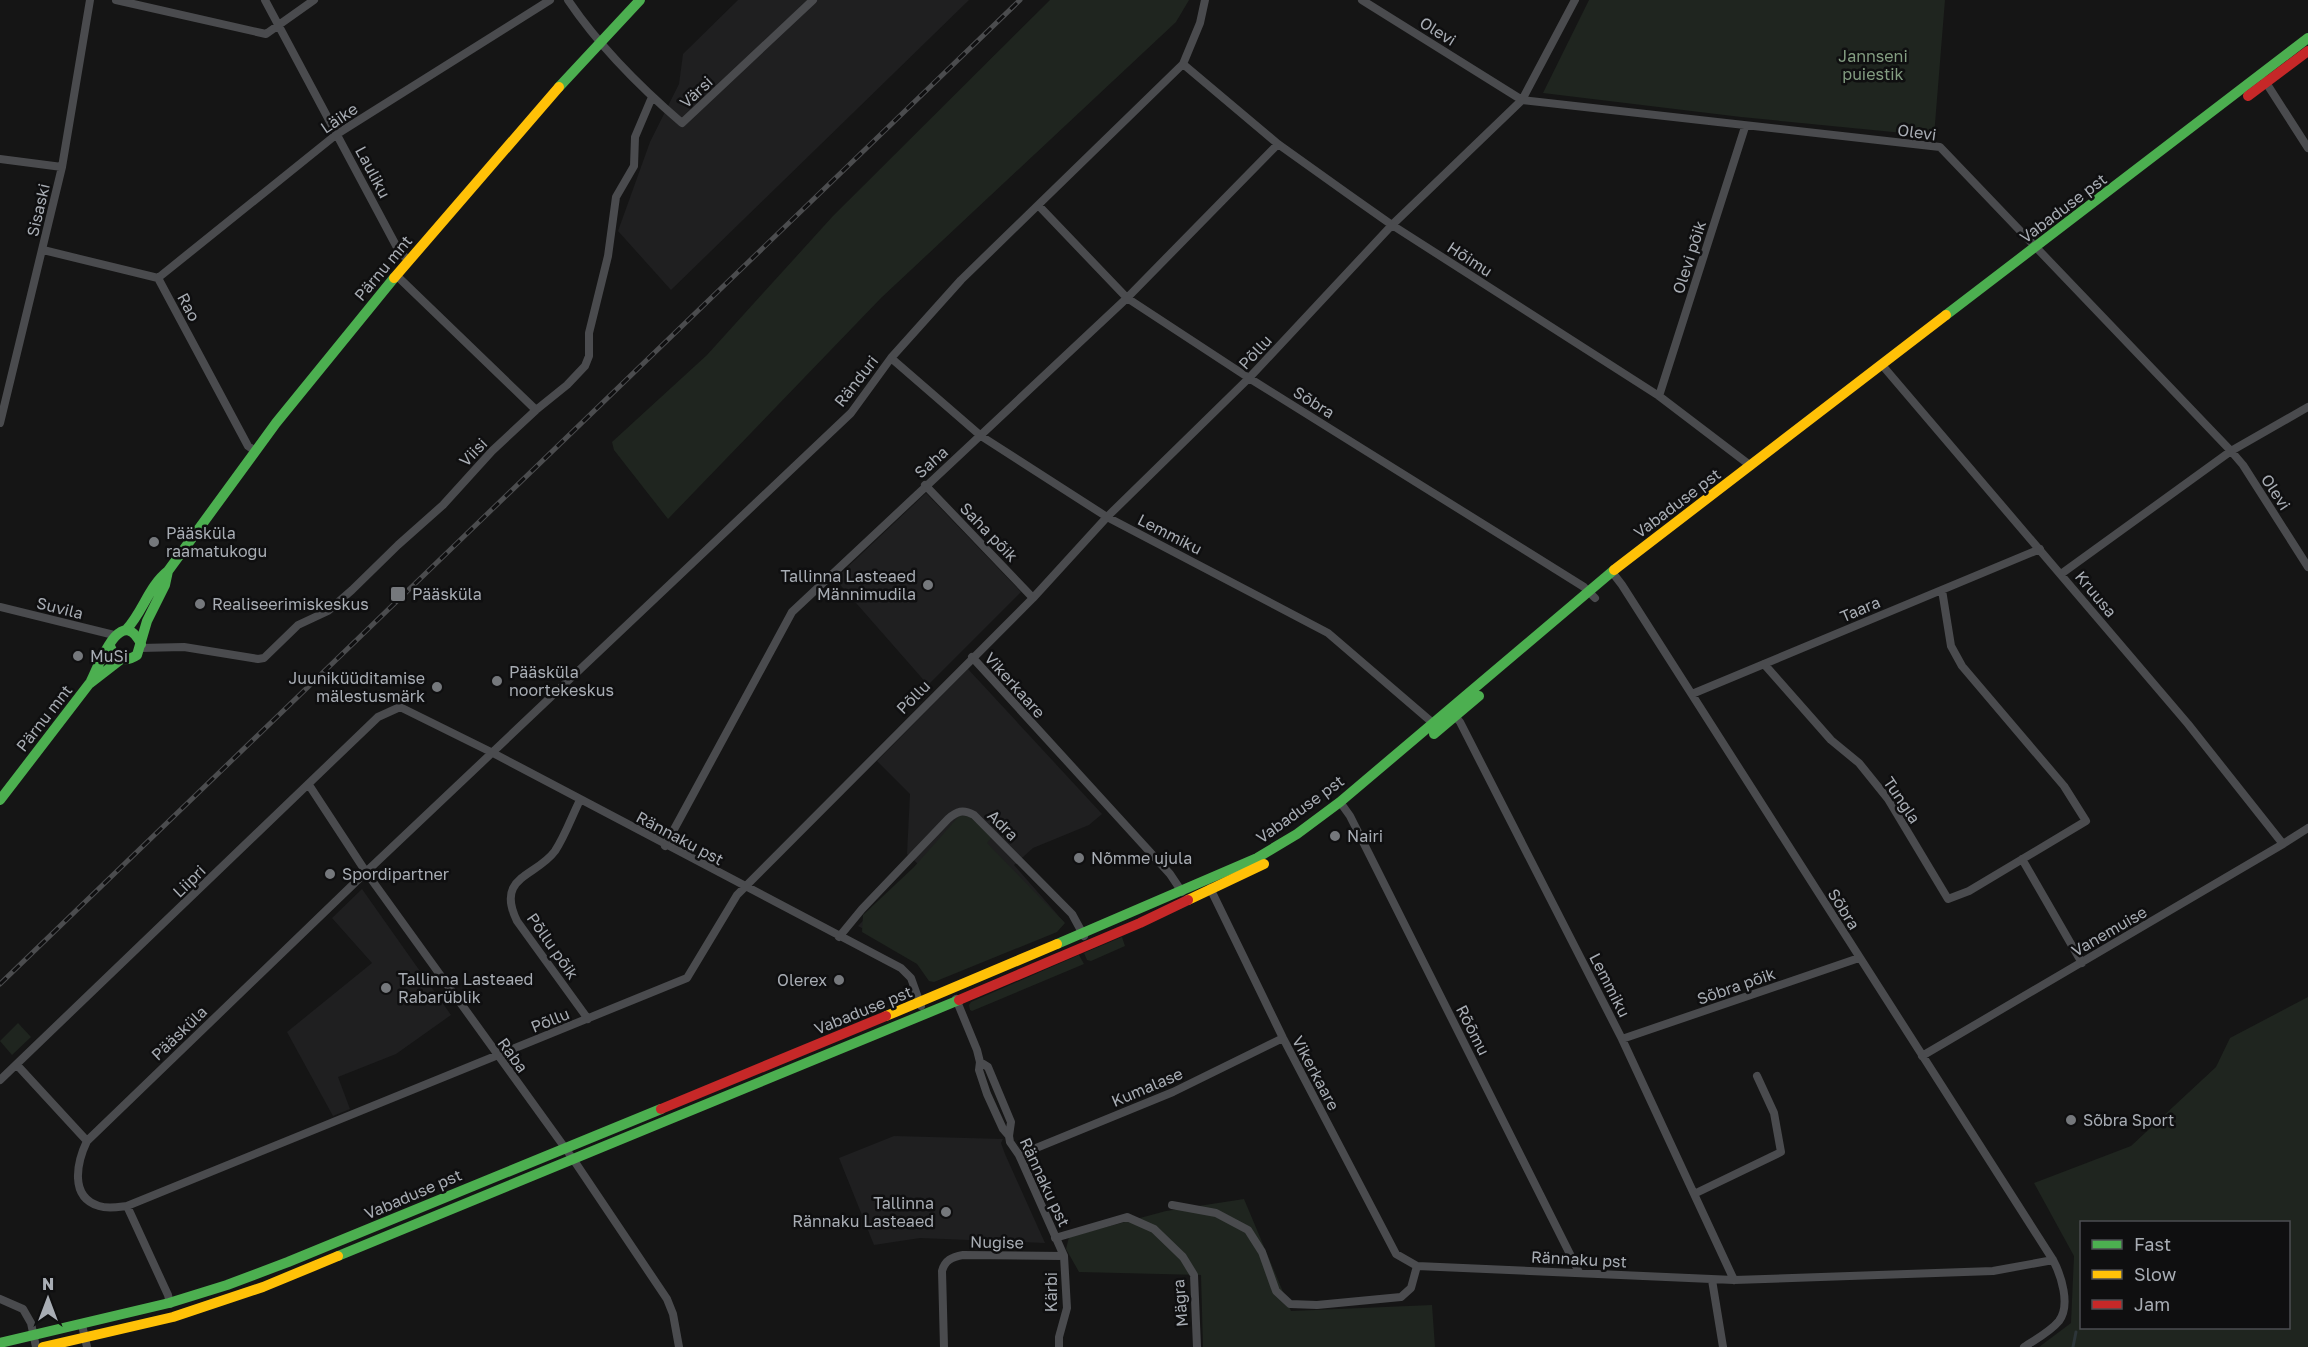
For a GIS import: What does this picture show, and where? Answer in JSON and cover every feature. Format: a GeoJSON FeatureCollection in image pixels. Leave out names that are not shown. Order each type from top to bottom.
{"type":"FeatureCollection","features":[{"type":"Feature","properties":{"kind":"main road","name":"Pärnu mnt"},"geometry":{"type":"LineString","coordinates":[[126,630],[134,623],[160,576],[168,571],[323,363],[396,275],[599,41],[640,0]]}},
{"type":"Feature","properties":{"kind":"main road","name":"Vabaduse pst"},"geometry":{"type":"LineString","coordinates":[[1615,576],[2263,79],[2308,38]]}},
{"type":"Feature","properties":{"kind":"main road","name":"Vabaduse pst"},"geometry":{"type":"LineString","coordinates":[[2263,79],[2308,51]]}},
{"type":"Feature","properties":{"kind":"main road","name":"Vabaduse pst"},"geometry":{"type":"LineString","coordinates":[[43,1347],[86,1342],[173,1317],[273,1283],[957,1001],[1088,945],[1209,886],[1342,805],[1592,595],[1751,466],[1885,369]]}},
{"type":"Feature","properties":{"kind":"main road","name":"Pärnu mnt"},"geometry":{"type":"LineString","coordinates":[[140,646],[147,618],[167,581],[168,571]]}},
{"type":"Feature","properties":{"kind":"main road"},"geometry":{"type":"LineString","coordinates":[[126,630],[138,637],[140,646],[137,655],[132,659],[120,660],[111,652],[112,641],[126,630]]}},
{"type":"Feature","properties":{"kind":"main road","name":"Pärnu mnt"},"geometry":{"type":"LineString","coordinates":[[0,800],[89,684],[112,641]]}},
{"type":"Feature","properties":{"kind":"main road","name":"Pärnu mnt"},"geometry":{"type":"LineString","coordinates":[[89,684],[120,660]]}},
{"type":"Feature","properties":{"kind":"main road","name":"Vabaduse pst"},"geometry":{"type":"LineString","coordinates":[[0,1343],[169,1303],[227,1286],[952,989],[1182,892],[1209,886]]}},
{"type":"Feature","properties":{"kind":"street","name":"Sisaski"},"geometry":{"type":"LineString","coordinates":[[0,423],[62,167],[90,0]]}},
{"type":"Feature","properties":{"kind":"street"},"geometry":{"type":"LineString","coordinates":[[116,0],[266,34],[314,0]]}},
{"type":"Feature","properties":{"kind":"street","name":"Lauliku"},"geometry":{"type":"LineString","coordinates":[[265,0],[400,253],[409,260]]}},
{"type":"Feature","properties":{"kind":"street","name":"Läike"},"geometry":{"type":"LineString","coordinates":[[158,278],[337,134],[550,0]]}},
{"type":"Feature","properties":{"kind":"street","name":"Värsi"},"geometry":{"type":"LineString","coordinates":[[568,0],[585,26],[652,97],[682,123],[813,0]]}},
{"type":"Feature","properties":{"kind":"street","name":"Ränduri"},"geometry":{"type":"LineString","coordinates":[[493,753],[851,412],[891,357],[962,279],[1184,64],[1200,23],[1205,0]]}},
{"type":"Feature","properties":{"kind":"street","name":"Olevi"},"geometry":{"type":"LineString","coordinates":[[1362,0],[1522,100],[1745,127],[1940,147],[2231,451],[2243,465],[2308,567]]}},
{"type":"Feature","properties":{"kind":"street","name":"Põllu"},"geometry":{"type":"LineString","coordinates":[[87,1199],[107,1208],[127,1206],[687,978],[744,887],[1033,598],[1107,517],[1250,378],[1392,225],[1522,100],[1575,0]]}},
{"type":"Feature","properties":{"kind":"street","name":"Hõimu"},"geometry":{"type":"LineString","coordinates":[[1184,64],[1278,144],[1392,225],[1659,396],[1751,466]]}},
{"type":"Feature","properties":{"kind":"street"},"geometry":{"type":"LineString","coordinates":[[2263,79],[2308,148]]}},
{"type":"Feature","properties":{"kind":"street","name":"Viisi"},"geometry":{"type":"LineString","coordinates":[[140,646],[176,646],[258,659],[264,658],[298,625],[328,611],[352,590],[398,544],[443,505],[492,451],[579,374],[589,356],[589,333],[608,256],[616,197],[634,166],[635,137],[652,97]]}},
{"type":"Feature","properties":{"kind":"street","name":"Olevi põik"},"geometry":{"type":"LineString","coordinates":[[1659,396],[1745,127]]}},
{"type":"Feature","properties":{"kind":"street","name":"Saha"},"geometry":{"type":"LineString","coordinates":[[665,846],[792,612],[1127,298],[1278,144]]}},
{"type":"Feature","properties":{"kind":"street"},"geometry":{"type":"LineString","coordinates":[[0,159],[62,167]]}},
{"type":"Feature","properties":{"kind":"street","name":"Sõbra"},"geometry":{"type":"LineString","coordinates":[[1039,206],[1127,298],[1592,595]]}},
{"type":"Feature","properties":{"kind":"street"},"geometry":{"type":"LineString","coordinates":[[43,250],[158,278]]}},
{"type":"Feature","properties":{"kind":"street"},"geometry":{"type":"LineString","coordinates":[[396,275],[536,411]]}},
{"type":"Feature","properties":{"kind":"street","name":"Rao"},"geometry":{"type":"LineString","coordinates":[[158,278],[248,446],[255,452]]}},
{"type":"Feature","properties":{"kind":"street","name":"Lemmiku"},"geometry":{"type":"LineString","coordinates":[[891,357],[981,436],[1107,517],[1328,633],[1436,726]]}},
{"type":"Feature","properties":{"kind":"street","name":"Kruusa"},"geometry":{"type":"LineString","coordinates":[[1885,369],[2188,724],[2283,844]]}},
{"type":"Feature","properties":{"kind":"street"},"geometry":{"type":"LineString","coordinates":[[2061,574],[2231,451],[2308,407]]}},
{"type":"Feature","properties":{"kind":"street","name":"Saha põik"},"geometry":{"type":"LineString","coordinates":[[925,485],[1033,598]]}},
{"type":"Feature","properties":{"kind":"street","name":"Taara"},"geometry":{"type":"LineString","coordinates":[[1692,694],[2040,549]]}},
{"type":"Feature","properties":{"kind":"street","name":"Sõbra"},"geometry":{"type":"LineString","coordinates":[[1615,576],[2053,1260]]}},
{"type":"Feature","properties":{"kind":"street","name":"Tungla"},"geometry":{"type":"LineString","coordinates":[[1764,664],[1831,740],[1859,763],[1888,800],[1948,899],[1969,891],[2086,821],[2064,786],[1962,666],[1951,646],[1942,590]]}},
{"type":"Feature","properties":{"kind":"street","name":"Suvila"},"geometry":{"type":"LineString","coordinates":[[0,607],[112,641]]}},
{"type":"Feature","properties":{"kind":"street","name":"Vikerkaare"},"geometry":{"type":"LineString","coordinates":[[972,657],[1170,874],[1182,892]]}},
{"type":"Feature","properties":{"kind":"street","name":"Rännaku pst"},"geometry":{"type":"LineString","coordinates":[[400,707],[493,753],[665,846],[901,968],[910,978],[925,1014]]}},
{"type":"Feature","properties":{"kind":"street","name":"Liipri"},"geometry":{"type":"LineString","coordinates":[[0,1080],[378,717],[400,707]]}},
{"type":"Feature","properties":{"kind":"street","name":"Lemmiku"},"geometry":{"type":"LineString","coordinates":[[1452,713],[1622,1039],[1734,1280]]}},
{"type":"Feature","properties":{"kind":"street","name":"Pääsküla"},"geometry":{"type":"LineString","coordinates":[[87,1199],[80,1189],[77,1176],[79,1157],[87,1141],[493,753]]}},
{"type":"Feature","properties":{"kind":"street","name":"Raba"},"geometry":{"type":"LineString","coordinates":[[309,785],[366,872],[573,1159],[667,1299],[673,1314],[679,1347]]}},
{"type":"Feature","properties":{"kind":"street","name":"Põllu põik"},"geometry":{"type":"LineString","coordinates":[[580,800],[554,852],[521,878],[511,892],[510,907],[588,1019]]}},
{"type":"Feature","properties":{"kind":"street","name":"Rõõmu"},"geometry":{"type":"LineString","coordinates":[[1342,805],[1350,816],[1579,1272]]}},
{"type":"Feature","properties":{"kind":"street","name":"Adra"},"geometry":{"type":"LineString","coordinates":[[838,937],[948,819],[959,811],[966,811],[974,815],[1072,914],[1088,945]]}},
{"type":"Feature","properties":{"kind":"street","name":"Vanemuise"},"geometry":{"type":"LineString","coordinates":[[1922,1056],[2308,828]]}},
{"type":"Feature","properties":{"kind":"street"},"geometry":{"type":"LineString","coordinates":[[2022,859],[2082,963]]}},
{"type":"Feature","properties":{"kind":"street","name":"Vikerkaare"},"geometry":{"type":"LineString","coordinates":[[1209,886],[1283,1038],[1396,1254],[1417,1266]]}},
{"type":"Feature","properties":{"kind":"street","name":"Sõbra põik"},"geometry":{"type":"LineString","coordinates":[[1622,1039],[1859,958]]}},
{"type":"Feature","properties":{"kind":"street","name":"Rännaku pst"},"geometry":{"type":"LineString","coordinates":[[952,989],[969,1028],[980,1062],[988,1067],[1011,1122],[1010,1142],[1020,1155],[1055,1238],[1127,1216]]}},
{"type":"Feature","properties":{"kind":"street","name":"Kumalase"},"geometry":{"type":"LineString","coordinates":[[1020,1155],[1173,1092],[1283,1038]]}},
{"type":"Feature","properties":{"kind":"street"},"geometry":{"type":"LineString","coordinates":[[17,1065],[87,1141]]}},
{"type":"Feature","properties":{"kind":"street"},"geometry":{"type":"LineString","coordinates":[[1694,1194],[1781,1152],[1774,1113],[1757,1076]]}},
{"type":"Feature","properties":{"kind":"street"},"geometry":{"type":"LineString","coordinates":[[1172,1205],[1216,1213],[1248,1230],[1262,1252],[1276,1291],[1290,1304],[1317,1305],[1401,1297],[1411,1288],[1417,1266]]}},
{"type":"Feature","properties":{"kind":"street"},"geometry":{"type":"LineString","coordinates":[[127,1206],[173,1317]]}},
{"type":"Feature","properties":{"kind":"street","name":"Mägra"},"geometry":{"type":"LineString","coordinates":[[1127,1216],[1154,1229],[1183,1257],[1194,1275],[1197,1347]]}},
{"type":"Feature","properties":{"kind":"street","name":"Kärbi"},"geometry":{"type":"LineString","coordinates":[[1055,1238],[1064,1256],[1067,1308],[1059,1337],[1059,1347]]}},
{"type":"Feature","properties":{"kind":"street","name":"Nugise"},"geometry":{"type":"LineString","coordinates":[[944,1347],[942,1271],[944,1264],[952,1258],[963,1255],[1064,1256]]}},
{"type":"Feature","properties":{"kind":"street"},"geometry":{"type":"LineString","coordinates":[[2024,1347],[2048,1331],[2061,1318],[2063,1292],[2060,1273],[2053,1260]]}},
{"type":"Feature","properties":{"kind":"street","name":"Rännaku pst"},"geometry":{"type":"LineString","coordinates":[[1417,1266],[1734,1280],[1993,1271],[2053,1260]]}},
{"type":"Feature","properties":{"kind":"street"},"geometry":{"type":"LineString","coordinates":[[1712,1280],[1724,1347]]}},
{"type":"Feature","properties":{"kind":"street"},"geometry":{"type":"LineString","coordinates":[[0,1299],[23,1309],[31,1323],[36,1347]]}},
{"type":"Feature","properties":{"kind":"street"},"geometry":{"type":"LineString","coordinates":[[82,1324],[86,1342]]}},
{"type":"Feature","properties":{"kind":"shaded area"},"geometry":{"type":"Polygon","coordinates":[[[738,0],[969,0],[671,290],[618,231],[650,142],[679,84],[683,54],[738,0]]]}},
{"type":"Feature","properties":{"kind":"shaded area","name":"Tallinna Lasteaed Männimudila"},"geometry":{"type":"Polygon","coordinates":[[[926,493],[1021,592],[928,685],[835,579],[926,493]]]}},
{"type":"Feature","properties":{"kind":"shaded area"},"geometry":{"type":"Polygon","coordinates":[[[968,669],[1102,814],[1089,825],[1033,848],[1014,865],[1064,922],[942,971],[858,926],[918,864],[907,854],[910,794],[877,761],[968,669]]]}},
{"type":"Feature","properties":{"kind":"shaded area","name":"Tallinna Lasteaed Rabarüblik"},"geometry":{"type":"Polygon","coordinates":[[[362,889],[451,1015],[396,1054],[338,1077],[350,1109],[333,1116],[287,1032],[372,963],[332,918],[362,889]]]}},
{"type":"Feature","properties":{"kind":"shaded area","name":"Tallinna Rännaku Lasteaed"},"geometry":{"type":"Polygon","coordinates":[[[894,1136],[1003,1139],[1001,1143],[1005,1154],[1045,1243],[920,1238],[874,1245],[839,1158],[894,1136]]]}},
{"type":"Feature","properties":{"kind":"green space"},"geometry":{"type":"Polygon","coordinates":[[[1050,0],[1189,0],[1176,22],[881,298],[668,519],[614,450],[612,442],[707,355],[833,216],[1050,0]]]}},
{"type":"Feature","properties":{"kind":"green space","name":"Jannseni puiestik"},"geometry":{"type":"Polygon","coordinates":[[[1589,0],[1945,0],[1934,136],[1741,117],[1543,93],[1589,0]]]}},
{"type":"Feature","properties":{"kind":"green space"},"geometry":{"type":"Polygon","coordinates":[[[960,815],[970,817],[992,837],[987,843],[1065,923],[1057,932],[934,982],[929,981],[917,964],[862,932],[863,915],[914,867],[960,815]]]}},
{"type":"Feature","properties":{"kind":"green space"},"geometry":{"type":"Polygon","coordinates":[[[1122,937],[1125,946],[1091,961],[1087,960],[1084,953],[1122,937]]]}},
{"type":"Feature","properties":{"kind":"green space"},"geometry":{"type":"Polygon","coordinates":[[[1079,955],[1084,964],[970,1010],[971,1002],[1079,955]]]}},
{"type":"Feature","properties":{"kind":"green space"},"geometry":{"type":"Polygon","coordinates":[[[2308,997],[2308,1347],[2039,1347],[2071,1323],[2074,1256],[2034,1183],[2131,1146],[2216,1067],[2230,1038],[2308,997]]]}},
{"type":"Feature","properties":{"kind":"green space"},"geometry":{"type":"Polygon","coordinates":[[[18,1023],[31,1037],[12,1055],[0,1041],[18,1023]]]}},
{"type":"Feature","properties":{"kind":"green space"},"geometry":{"type":"Polygon","coordinates":[[[1244,1199],[1291,1311],[1432,1305],[1435,1347],[1203,1347],[1201,1275],[1079,1272],[1066,1249],[1069,1237],[1166,1211],[1244,1199]]]}},
{"type":"Feature","properties":{"kind":"waterway"},"geometry":{"type":"LineString","coordinates":[[2073,1347],[2076,1332]]}},
{"type":"Feature","properties":{"kind":"railway"},"geometry":{"type":"LineString","coordinates":[[0,984],[1020,0]]}},
{"type":"Feature","properties":{"kind":"traffic: fast"},"geometry":{"type":"LineString","coordinates":[[559,87],[640,0]]}},
{"type":"Feature","properties":{"kind":"traffic: fast"},"geometry":{"type":"LineString","coordinates":[[1946,315],[2308,38]]}},
{"type":"Feature","properties":{"kind":"traffic: fast"},"geometry":{"type":"LineString","coordinates":[[126,630],[155,584],[168,571],[276,423],[394,278]]}},
{"type":"Feature","properties":{"kind":"traffic: fast"},"geometry":{"type":"LineString","coordinates":[[1057,944],[1257,858],[1297,834],[1340,802],[1614,570]]}},
{"type":"Feature","properties":{"kind":"traffic: fast"},"geometry":{"type":"LineString","coordinates":[[110,646],[118,657],[128,659],[137,655],[147,621],[165,585],[168,571]]}},
{"type":"Feature","properties":{"kind":"traffic: fast"},"geometry":{"type":"LineString","coordinates":[[91,681],[105,651],[118,633],[126,630],[133,633],[141,644]]}},
{"type":"Feature","properties":{"kind":"traffic: fast"},"geometry":{"type":"LineString","coordinates":[[0,800],[89,684],[120,660]]}},
{"type":"Feature","properties":{"kind":"traffic: fast"},"geometry":{"type":"LineString","coordinates":[[1434,734],[1479,696]]}},
{"type":"Feature","properties":{"kind":"traffic: fast"},"geometry":{"type":"LineString","coordinates":[[338,1256],[959,1000]]}},
{"type":"Feature","properties":{"kind":"traffic: fast"},"geometry":{"type":"LineString","coordinates":[[0,1343],[169,1303],[227,1285],[661,1109]]}},
{"type":"Feature","properties":{"kind":"traffic: slow"},"geometry":{"type":"LineString","coordinates":[[394,278],[559,87]]}},
{"type":"Feature","properties":{"kind":"traffic: slow"},"geometry":{"type":"LineString","coordinates":[[1614,570],[1946,315]]}},
{"type":"Feature","properties":{"kind":"traffic: slow"},"geometry":{"type":"LineString","coordinates":[[1188,900],[1264,864]]}},
{"type":"Feature","properties":{"kind":"traffic: slow"},"geometry":{"type":"LineString","coordinates":[[886,1016],[1057,944]]}},
{"type":"Feature","properties":{"kind":"traffic: slow"},"geometry":{"type":"LineString","coordinates":[[43,1347],[173,1317],[263,1287],[338,1256]]}},
{"type":"Feature","properties":{"kind":"traffic: jam"},"geometry":{"type":"LineString","coordinates":[[2248,96],[2308,51]]}},
{"type":"Feature","properties":{"kind":"traffic: jam"},"geometry":{"type":"LineString","coordinates":[[959,1000],[1140,923],[1188,900]]}},
{"type":"Feature","properties":{"kind":"traffic: jam"},"geometry":{"type":"LineString","coordinates":[[661,1109],[886,1016]]}},
{"type":"Feature","properties":{"kind":"place","name":"Pääsküla raamatukogu"},"geometry":{"type":"Point","coordinates":[154,542]}},
{"type":"Feature","properties":{"kind":"place","name":"Tallinna Lasteaed Männimudila"},"geometry":{"type":"Point","coordinates":[928,585]}},
{"type":"Feature","properties":{"kind":"place","name":"Pääsküla"},"geometry":{"type":"Point","coordinates":[398,594]}},
{"type":"Feature","properties":{"kind":"place","name":"Realiseerimiskeskus"},"geometry":{"type":"Point","coordinates":[200,604]}},
{"type":"Feature","properties":{"kind":"place","name":"MuSi"},"geometry":{"type":"Point","coordinates":[78,656]}},
{"type":"Feature","properties":{"kind":"place","name":"Pääsküla noortekeskus"},"geometry":{"type":"Point","coordinates":[497,681]}},
{"type":"Feature","properties":{"kind":"place","name":"Juuniküüditamise mälestusmärk"},"geometry":{"type":"Point","coordinates":[437,687]}},
{"type":"Feature","properties":{"kind":"place","name":"Nairi"},"geometry":{"type":"Point","coordinates":[1335,836]}},
{"type":"Feature","properties":{"kind":"place","name":"Nõmme ujula"},"geometry":{"type":"Point","coordinates":[1079,858]}},
{"type":"Feature","properties":{"kind":"place","name":"Spordipartner"},"geometry":{"type":"Point","coordinates":[330,874]}},
{"type":"Feature","properties":{"kind":"place","name":"Olerex"},"geometry":{"type":"Point","coordinates":[839,980]}},
{"type":"Feature","properties":{"kind":"place","name":"Tallinna Lasteaed Rabarüblik"},"geometry":{"type":"Point","coordinates":[386,988]}},
{"type":"Feature","properties":{"kind":"place","name":"Sõbra Sport"},"geometry":{"type":"Point","coordinates":[2071,1120]}},
{"type":"Feature","properties":{"kind":"place","name":"Tallinna Rännaku Lasteaed"},"geometry":{"type":"Point","coordinates":[946,1212]}}]}
